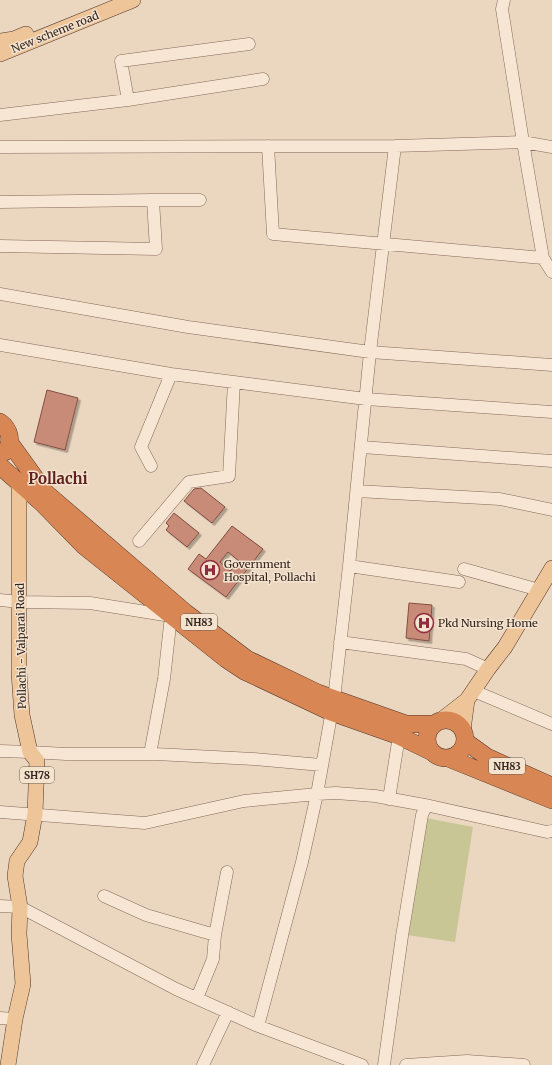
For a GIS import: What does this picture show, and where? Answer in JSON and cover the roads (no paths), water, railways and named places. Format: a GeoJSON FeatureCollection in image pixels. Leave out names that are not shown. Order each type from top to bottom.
{"type":"FeatureCollection","features":[{"type":"Feature","properties":{"kind":"highway","name":"NH83"},"geometry":{"type":"LineString","coordinates":[[0,422],[8,430],[5,449],[46,493],[186,613],[247,659],[318,693],[332,706],[406,724],[453,722],[458,724],[464,736],[487,757],[552,786]]}},
{"type":"Feature","properties":{"kind":"highway","name":"NH83"},"geometry":{"type":"LineString","coordinates":[[0,466],[19,481],[84,546],[226,659],[244,671],[332,706],[399,736],[432,752],[436,756],[448,758],[552,800]]}},
{"type":"Feature","properties":{"kind":"highway"},"geometry":{"type":"LineString","coordinates":[[432,752],[428,746],[428,734],[438,723]]}},
{"type":"Feature","properties":{"kind":"highway"},"geometry":{"type":"LineString","coordinates":[[448,758],[455,756],[464,747],[464,736]]}},
{"type":"Feature","properties":{"kind":"main road","name":"New scheme road"},"geometry":{"type":"LineString","coordinates":[[0,42],[14,39],[108,0]]}},
{"type":"Feature","properties":{"kind":"main road","name":"New scheme road"},"geometry":{"type":"LineString","coordinates":[[0,54],[133,0]]}},
{"type":"Feature","properties":{"kind":"main road","name":"Pollachi - Valparai Road"},"geometry":{"type":"LineString","coordinates":[[8,1065],[15,1019],[23,984],[19,934],[20,907],[15,876],[17,860],[30,842],[35,814],[37,761],[30,752],[22,715],[19,673],[19,481]]}},
{"type":"Feature","properties":{"kind":"main road"},"geometry":{"type":"LineString","coordinates":[[438,723],[471,696],[488,669],[505,647],[547,580]]}},
{"type":"Feature","properties":{"kind":"main road"},"geometry":{"type":"LineString","coordinates":[[464,736],[471,696]]}},
{"type":"Feature","properties":{"kind":"street"},"geometry":{"type":"LineString","coordinates":[[504,0],[502,10],[523,142],[544,258],[552,272]]}},
{"type":"Feature","properties":{"kind":"street"},"geometry":{"type":"LineString","coordinates":[[128,100],[121,61],[249,44]]}},
{"type":"Feature","properties":{"kind":"street"},"geometry":{"type":"LineString","coordinates":[[0,116],[128,100],[263,79]]}},
{"type":"Feature","properties":{"kind":"street"},"geometry":{"type":"LineString","coordinates":[[0,147],[395,146],[523,142],[552,147]]}},
{"type":"Feature","properties":{"kind":"street"},"geometry":{"type":"LineString","coordinates":[[268,146],[273,234],[544,258]]}},
{"type":"Feature","properties":{"kind":"street"},"geometry":{"type":"LineString","coordinates":[[258,1026],[302,862],[317,794],[332,706],[362,447],[370,352],[395,146]]}},
{"type":"Feature","properties":{"kind":"street"},"geometry":{"type":"LineString","coordinates":[[0,246],[156,249],[153,200]]}},
{"type":"Feature","properties":{"kind":"street"},"geometry":{"type":"LineString","coordinates":[[0,202],[200,200]]}},
{"type":"Feature","properties":{"kind":"street"},"geometry":{"type":"LineString","coordinates":[[0,294],[188,327],[370,352],[552,365]]}},
{"type":"Feature","properties":{"kind":"street"},"geometry":{"type":"LineString","coordinates":[[0,345],[171,374],[366,399],[552,412]]}},
{"type":"Feature","properties":{"kind":"street"},"geometry":{"type":"LineString","coordinates":[[151,466],[141,447],[171,374]]}},
{"type":"Feature","properties":{"kind":"street"},"geometry":{"type":"LineString","coordinates":[[139,541],[189,482],[229,476],[234,382]]}},
{"type":"Feature","properties":{"kind":"street"},"geometry":{"type":"LineString","coordinates":[[362,447],[552,460]]}},
{"type":"Feature","properties":{"kind":"street"},"geometry":{"type":"LineString","coordinates":[[357,491],[500,499],[552,510]]}},
{"type":"Feature","properties":{"kind":"street"},"geometry":{"type":"LineString","coordinates":[[349,566],[459,582]]}},
{"type":"Feature","properties":{"kind":"street"},"geometry":{"type":"LineString","coordinates":[[464,569],[547,580]]}},
{"type":"Feature","properties":{"kind":"street"},"geometry":{"type":"LineString","coordinates":[[0,600],[19,602],[90,603],[171,616],[164,678],[150,754]]}},
{"type":"Feature","properties":{"kind":"street"},"geometry":{"type":"LineString","coordinates":[[340,642],[466,659],[488,669]]}},
{"type":"Feature","properties":{"kind":"street"},"geometry":{"type":"LineString","coordinates":[[471,696],[552,724]]}},
{"type":"Feature","properties":{"kind":"street"},"geometry":{"type":"LineString","coordinates":[[389,799],[399,736]]}},
{"type":"Feature","properties":{"kind":"street"},"geometry":{"type":"LineString","coordinates":[[0,751],[66,754],[150,754],[321,765]]}},
{"type":"Feature","properties":{"kind":"street"},"geometry":{"type":"LineString","coordinates":[[0,812],[145,823],[244,801],[336,793],[375,796],[552,832]]}},
{"type":"Feature","properties":{"kind":"street"},"geometry":{"type":"LineString","coordinates":[[384,1065],[402,936],[422,815],[425,808],[430,806]]}},
{"type":"Feature","properties":{"kind":"street"},"geometry":{"type":"LineString","coordinates":[[197,998],[213,960],[215,935],[228,872]]}},
{"type":"Feature","properties":{"kind":"street"},"geometry":{"type":"LineString","coordinates":[[104,896],[146,915],[215,935]]}},
{"type":"Feature","properties":{"kind":"street"},"geometry":{"type":"LineString","coordinates":[[0,906],[20,907],[176,989],[258,1026],[362,1065]]}},
{"type":"Feature","properties":{"kind":"street"},"geometry":{"type":"LineString","coordinates":[[203,1065],[228,1012]]}},
{"type":"Feature","properties":{"kind":"street"},"geometry":{"type":"LineString","coordinates":[[0,1018],[15,1019]]}},
{"type":"Feature","properties":{"kind":"street"},"geometry":{"type":"LineString","coordinates":[[406,1065],[467,1060],[524,1065]]}},
{"type":"Feature","properties":{"kind":"place","name":"Government Hospital, Pollachi"},"geometry":{"type":"Point","coordinates":[210,570]}},
{"type":"Feature","properties":{"kind":"place","name":"Pkd Nursing Home"},"geometry":{"type":"Point","coordinates":[424,623]}},
{"type":"Feature","properties":{"kind":"district","name":"Pollachi"},"geometry":{"type":"Point","coordinates":[58,478]}}]}
